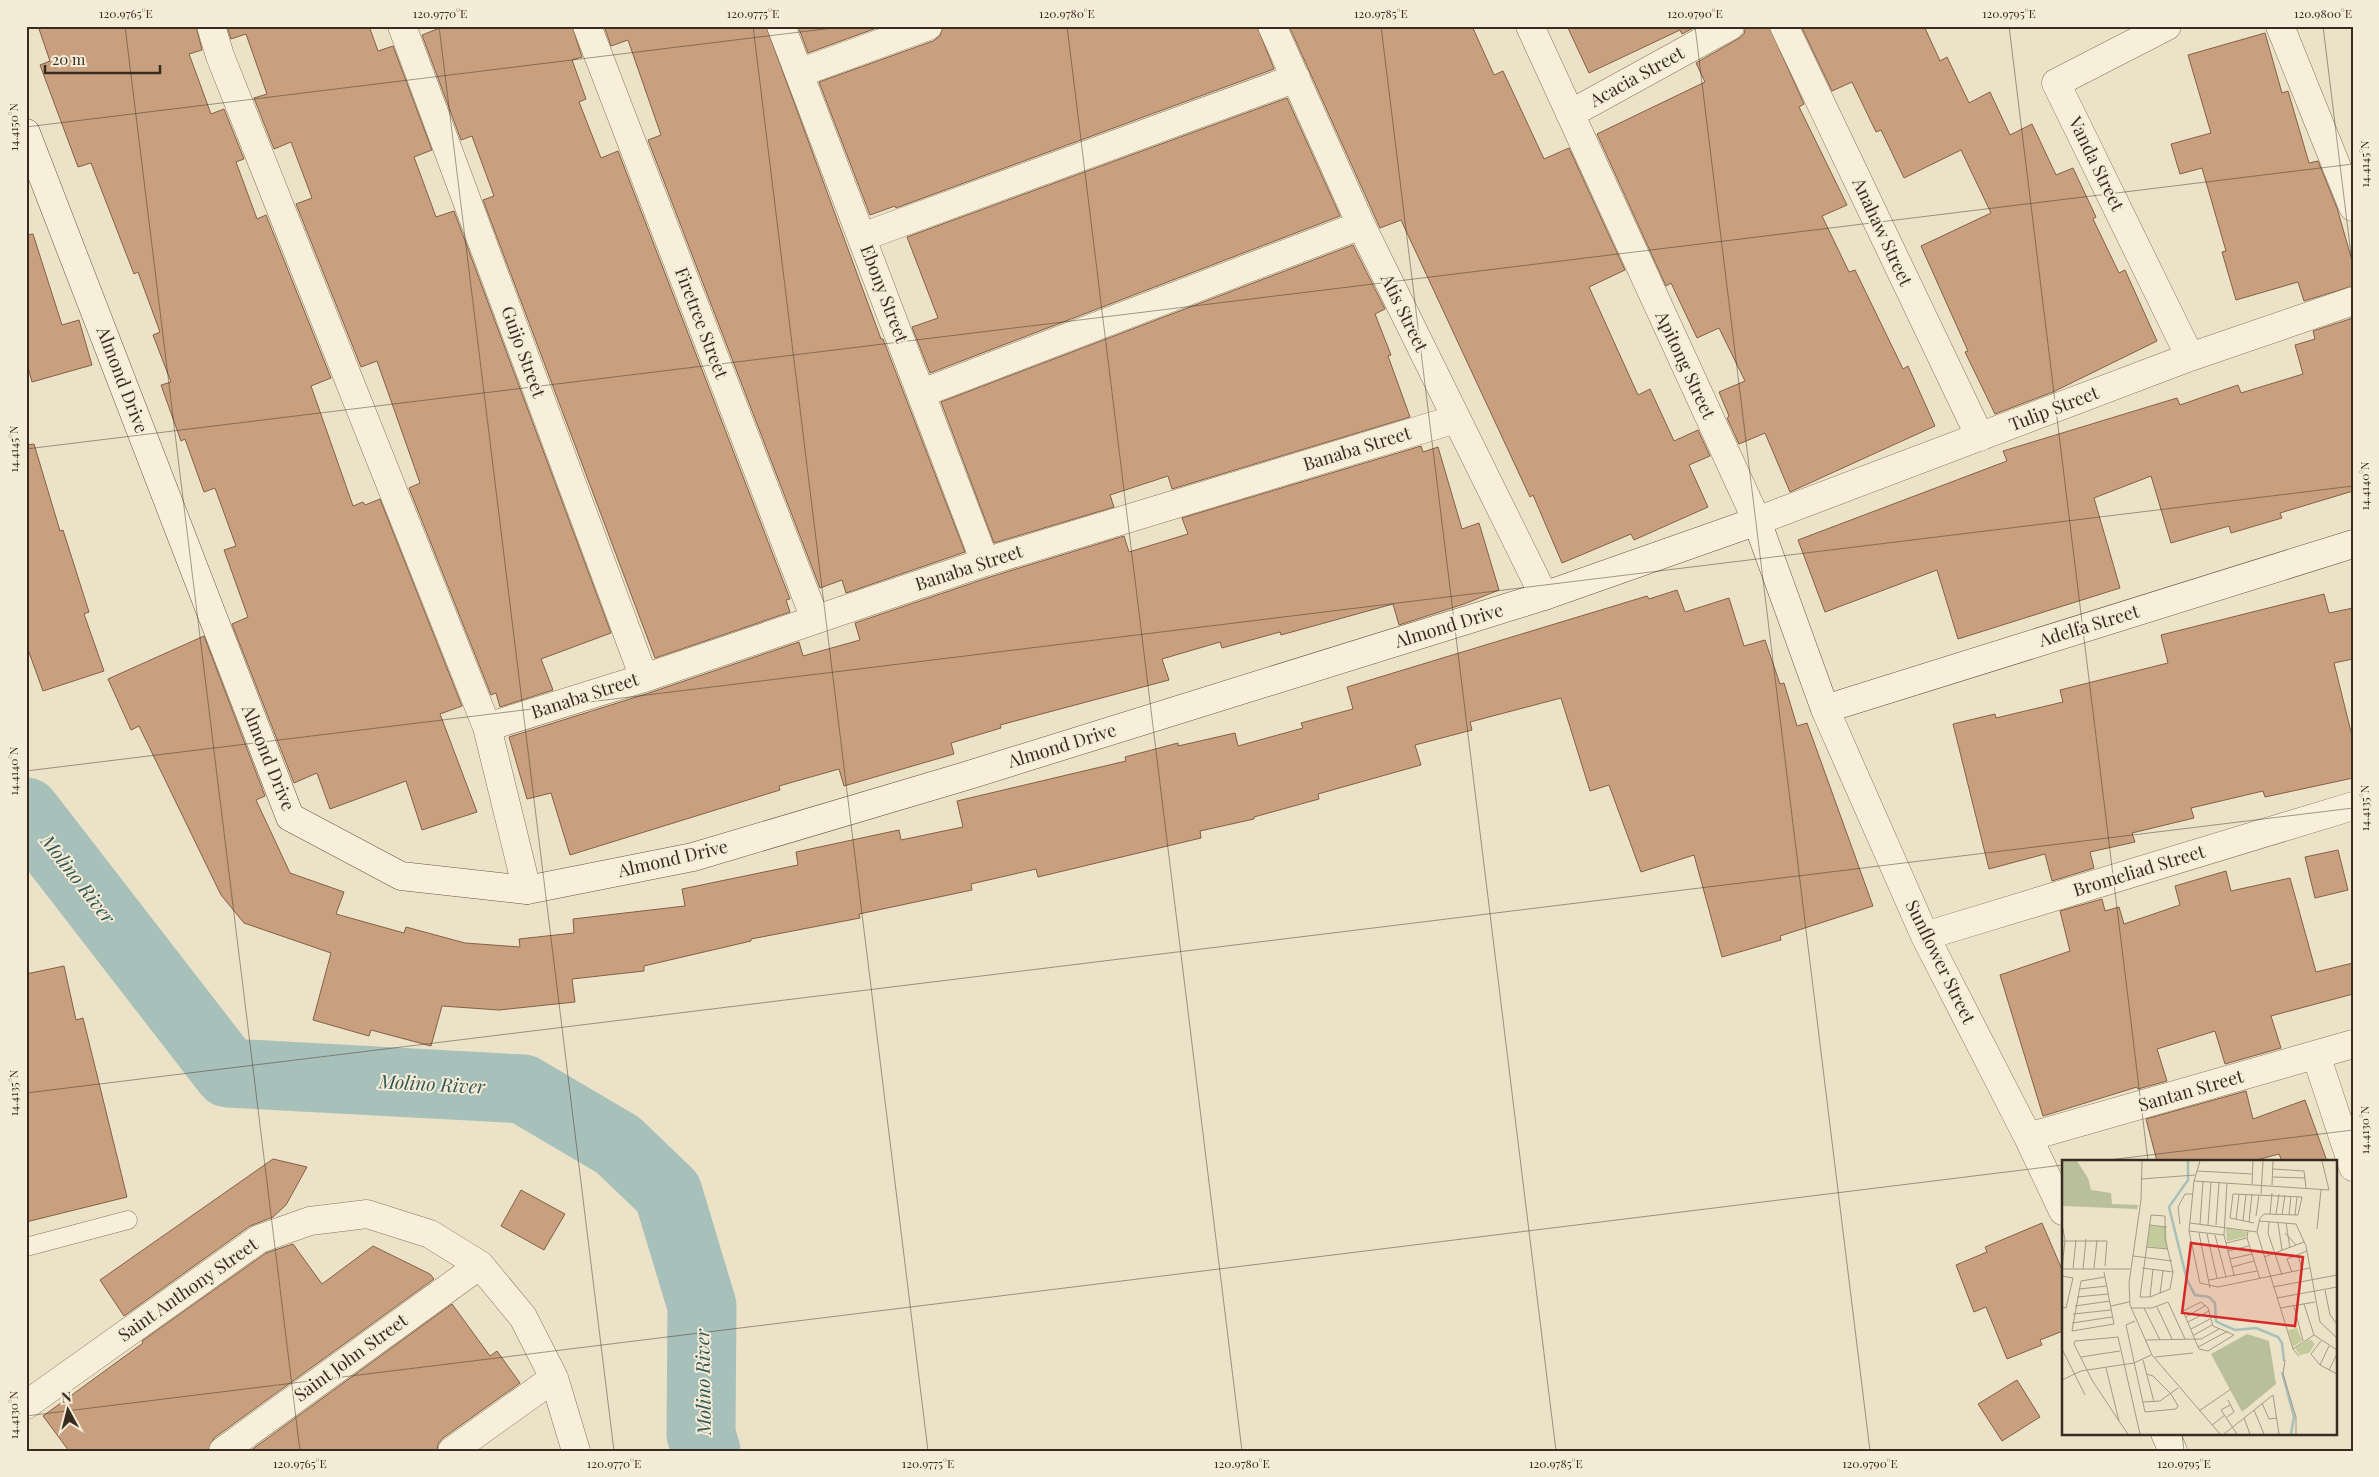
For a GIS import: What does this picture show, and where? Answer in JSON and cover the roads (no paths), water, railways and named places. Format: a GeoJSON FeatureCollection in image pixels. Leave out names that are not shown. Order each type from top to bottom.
{"type":"FeatureCollection","features":[{"type":"Feature","properties":{"kind":"street"},"geometry":{"type":"LineString","coordinates":[[211,26],[220,56],[486,727],[527,890]]}},
{"type":"Feature","properties":{"kind":"street","name":"Guijo Street"},"geometry":{"type":"LineString","coordinates":[[402,26],[644,678]]}},
{"type":"Feature","properties":{"kind":"street","name":"Firetree Street"},"geometry":{"type":"LineString","coordinates":[[587,26],[815,619]]}},
{"type":"Feature","properties":{"kind":"street","name":"Ebony Street"},"geometry":{"type":"LineString","coordinates":[[781,26],[985,562]]}},
{"type":"Feature","properties":{"kind":"street"},"geometry":{"type":"LineString","coordinates":[[799,73],[928,26]]}},
{"type":"Feature","properties":{"kind":"street","name":"Atis Street"},"geometry":{"type":"LineString","coordinates":[[1272,26],[1362,225],[1544,596]]}},
{"type":"Feature","properties":{"kind":"street","name":"Apitong Street"},"geometry":{"type":"LineString","coordinates":[[1530,26],[1757,521],[1825,709]]}},
{"type":"Feature","properties":{"kind":"street","name":"Acacia Street"},"geometry":{"type":"LineString","coordinates":[[1570,114],[1730,26]]}},
{"type":"Feature","properties":{"kind":"street","name":"Anahaw Street"},"geometry":{"type":"LineString","coordinates":[[1784,26],[1980,437]]}},
{"type":"Feature","properties":{"kind":"street","name":"Vanda Street"},"geometry":{"type":"LineString","coordinates":[[2166,26],[2056,83],[2190,357]]}},
{"type":"Feature","properties":{"kind":"street"},"geometry":{"type":"LineString","coordinates":[[2280,26],[2353,207]]}},
{"type":"Feature","properties":{"kind":"street"},"geometry":{"type":"LineString","coordinates":[[862,237],[1296,78]]}},
{"type":"Feature","properties":{"kind":"street","name":"Almond Drive"},"geometry":{"type":"LineString","coordinates":[[26,133],[290,817],[401,876],[527,890],[702,854],[969,775],[1544,596],[1757,521]]}},
{"type":"Feature","properties":{"kind":"street"},"geometry":{"type":"LineString","coordinates":[[922,394],[1362,225]]}},
{"type":"Feature","properties":{"kind":"street","name":"Tulip Street"},"geometry":{"type":"LineString","coordinates":[[1757,521],[2190,357],[2353,301]]}},
{"type":"Feature","properties":{"kind":"street","name":"Banaba Street"},"geometry":{"type":"LineString","coordinates":[[486,727],[644,678],[985,562],[1456,419]]}},
{"type":"Feature","properties":{"kind":"street","name":"Adelfa Street"},"geometry":{"type":"LineString","coordinates":[[1825,709],[2353,544]]}},
{"type":"Feature","properties":{"kind":"street","name":"Sunflower Street"},"geometry":{"type":"LineString","coordinates":[[1825,709],[1925,936],[2028,1137],[2062,1209]]}},
{"type":"Feature","properties":{"kind":"street","name":"Bromeliad Street"},"geometry":{"type":"LineString","coordinates":[[1925,936],[2353,806]]}},
{"type":"Feature","properties":{"kind":"street","name":"Santan Street"},"geometry":{"type":"LineString","coordinates":[[2028,1137],[2353,1044]]}},
{"type":"Feature","properties":{"kind":"street"},"geometry":{"type":"LineString","coordinates":[[2316,1055],[2353,1167]]}},
{"type":"Feature","properties":{"kind":"street","name":"Saint Anthony Street"},"geometry":{"type":"LineString","coordinates":[[26,1404],[259,1239],[310,1221],[367,1214],[430,1234],[480,1264]]}},
{"type":"Feature","properties":{"kind":"street"},"geometry":{"type":"LineString","coordinates":[[480,1264],[523,1317],[554,1378],[576,1451]]}},
{"type":"Feature","properties":{"kind":"street","name":"Saint John Street"},"geometry":{"type":"LineString","coordinates":[[223,1451],[480,1264]]}},
{"type":"Feature","properties":{"kind":"street"},"geometry":{"type":"LineString","coordinates":[[452,1451],[554,1378]]}},
{"type":"Feature","properties":{"kind":"street"},"geometry":{"type":"LineString","coordinates":[[2165,1434],[2173,1451]]}},
{"type":"Feature","properties":{"kind":"lane"},"geometry":{"type":"LineString","coordinates":[[26,1247],[128,1220]]}},
{"type":"Feature","properties":{"kind":"waterway","name":"Molino River"},"geometry":{"type":"LineString","coordinates":[[26,812],[228,1073],[523,1089],[618,1145],[668,1193],[702,1306],[701,1434],[706,1451]]}}]}
